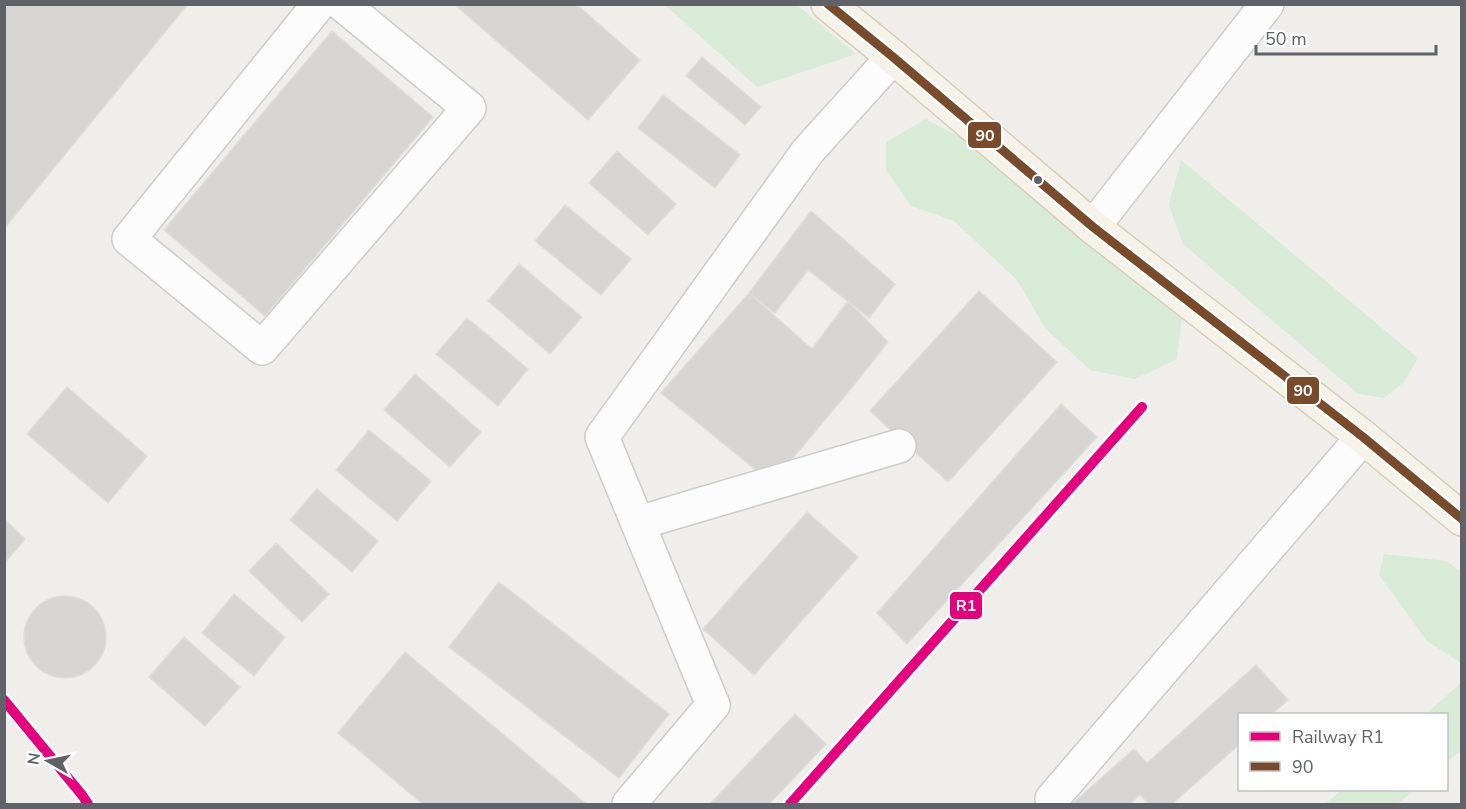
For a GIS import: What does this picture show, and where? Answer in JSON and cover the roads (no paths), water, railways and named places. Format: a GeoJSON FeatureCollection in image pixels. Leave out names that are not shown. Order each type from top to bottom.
{"type":"FeatureCollection","features":[{"type":"Feature","properties":{"kind":"main road"},"geometry":{"type":"LineString","coordinates":[[828,4],[1093,227],[1363,437],[1461,519]]}},
{"type":"Feature","properties":{"kind":"lane"},"geometry":{"type":"LineString","coordinates":[[319,4],[129,239],[262,348],[469,108],[342,4]]}},
{"type":"Feature","properties":{"kind":"lane"},"geometry":{"type":"LineString","coordinates":[[1093,227],[1267,4]]}},
{"type":"Feature","properties":{"kind":"lane"},"geometry":{"type":"LineString","coordinates":[[629,804],[713,705],[602,437],[808,151],[893,57]]}},
{"type":"Feature","properties":{"kind":"lane"},"geometry":{"type":"LineString","coordinates":[[1052,799],[1363,437]]}},
{"type":"Feature","properties":{"kind":"lane"},"geometry":{"type":"LineString","coordinates":[[638,523],[899,446]]}},
{"type":"Feature","properties":{"kind":"rail line","name":"R1"},"geometry":{"type":"LineString","coordinates":[[790,804],[1142,407]]}},
{"type":"Feature","properties":{"kind":"rail line","name":"R1"},"geometry":{"type":"LineString","coordinates":[[4,700],[88,804]]}}]}
